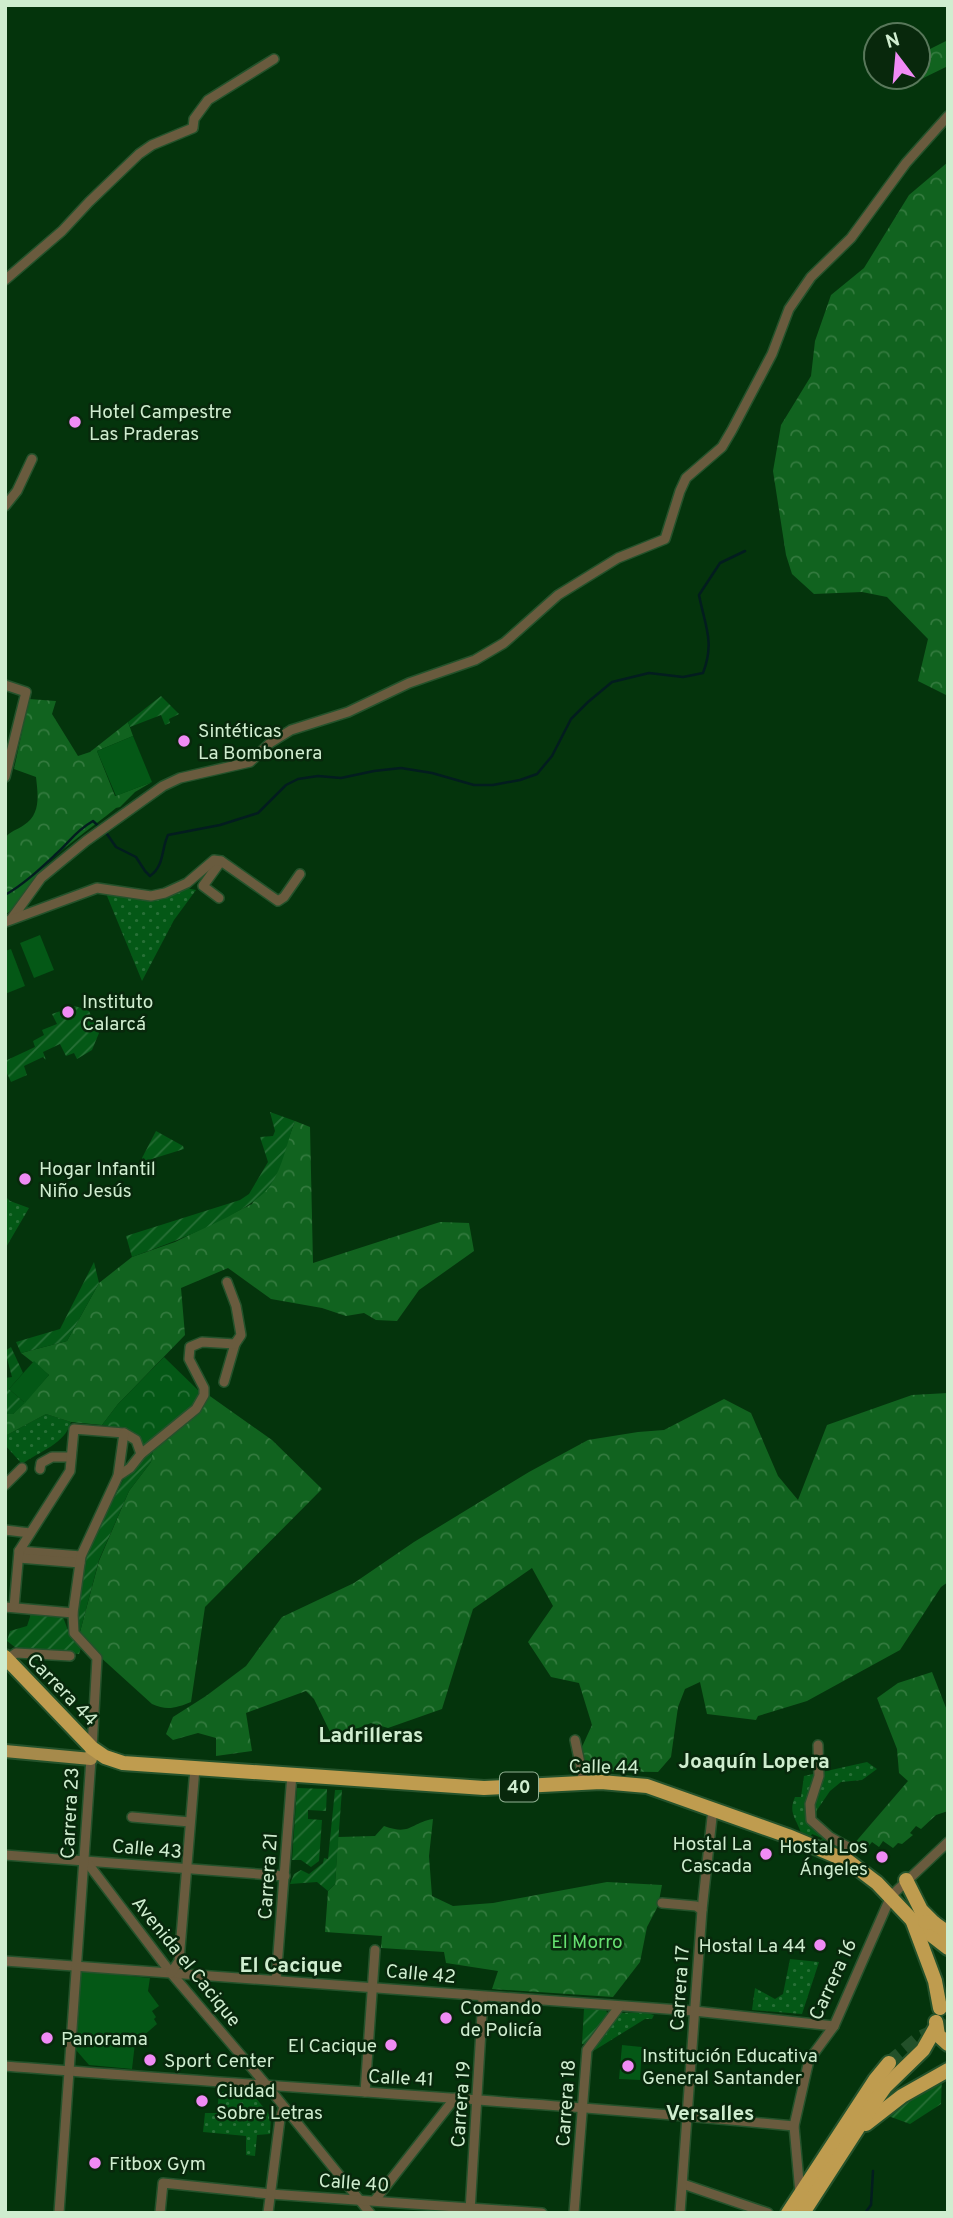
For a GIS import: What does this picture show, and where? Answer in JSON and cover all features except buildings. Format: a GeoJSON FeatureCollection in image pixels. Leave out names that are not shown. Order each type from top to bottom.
{"type":"FeatureCollection","features":[{"type":"Feature","properties":{"kind":"highway","name":"Carrera 44"},"geometry":{"type":"LineString","coordinates":[[6,1658],[92,1753]]}},
{"type":"Feature","properties":{"kind":"highway","name":"Calle 44"},"geometry":{"type":"LineString","coordinates":[[92,1753],[123,1763],[484,1788],[584,1782],[638,1784],[660,1789],[848,1861],[891,1896],[913,1921],[948,1948]]}},
{"type":"Feature","properties":{"kind":"highway"},"geometry":{"type":"LineString","coordinates":[[906,1880],[920,1910],[948,1933]]}},
{"type":"Feature","properties":{"kind":"highway"},"geometry":{"type":"LineString","coordinates":[[913,1921],[934,1923]]}},
{"type":"Feature","properties":{"kind":"highway","name":"40"},"geometry":{"type":"LineString","coordinates":[[913,1921],[935,1981]]}},
{"type":"Feature","properties":{"kind":"highway"},"geometry":{"type":"LineString","coordinates":[[935,1981],[948,1989]]}},
{"type":"Feature","properties":{"kind":"highway"},"geometry":{"type":"LineString","coordinates":[[803,2213],[885,2087],[923,2050],[944,2005],[935,1981]]}},
{"type":"Feature","properties":{"kind":"highway"},"geometry":{"type":"LineString","coordinates":[[936,2026],[938,2035],[948,2045]]}},
{"type":"Feature","properties":{"kind":"highway"},"geometry":{"type":"LineString","coordinates":[[923,2050],[948,2045]]}},
{"type":"Feature","properties":{"kind":"highway"},"geometry":{"type":"LineString","coordinates":[[788,2213],[875,2080],[889,2063]]}},
{"type":"Feature","properties":{"kind":"highway"},"geometry":{"type":"LineString","coordinates":[[857,2132],[902,2096],[948,2070]]}},
{"type":"Feature","properties":{"kind":"main road","name":"Calle 44"},"geometry":{"type":"LineString","coordinates":[[5,1751],[92,1753]]}},
{"type":"Feature","properties":{"kind":"street"},"geometry":{"type":"LineString","coordinates":[[5,280],[62,231],[139,154],[152,145],[193,128],[194,119],[208,100],[274,59]]}},
{"type":"Feature","properties":{"kind":"street"},"geometry":{"type":"LineString","coordinates":[[9,920],[41,878],[86,841],[163,786],[179,778],[250,762],[270,743],[291,730],[348,712],[409,683],[488,654],[505,643],[558,595],[618,558],[665,539],[686,478],[722,447],[733,430],[772,354],[789,309],[811,277],[851,237],[906,163],[948,116]]}},
{"type":"Feature","properties":{"kind":"street"},"geometry":{"type":"LineString","coordinates":[[5,506],[17,491],[32,459]]}},
{"type":"Feature","properties":{"kind":"street"},"geometry":{"type":"LineString","coordinates":[[5,685],[26,692],[5,777]]}},
{"type":"Feature","properties":{"kind":"street"},"geometry":{"type":"LineString","coordinates":[[9,920],[97,888],[151,896],[165,893],[187,883],[214,860],[278,901],[284,897],[300,874]]}},
{"type":"Feature","properties":{"kind":"street"},"geometry":{"type":"LineString","coordinates":[[219,898],[203,886],[221,862]]}},
{"type":"Feature","properties":{"kind":"street"},"geometry":{"type":"LineString","coordinates":[[224,1382],[235,1344],[241,1335],[236,1306],[227,1282]]}},
{"type":"Feature","properties":{"kind":"street"},"geometry":{"type":"LineString","coordinates":[[118,1476],[201,1402],[204,1388],[189,1359],[190,1347],[202,1342],[235,1344]]}},
{"type":"Feature","properties":{"kind":"street"},"geometry":{"type":"LineString","coordinates":[[73,1613],[10,1607],[19,1555],[70,1471],[74,1429],[124,1433],[136,1440],[141,1454]]}},
{"type":"Feature","properties":{"kind":"street","name":"Carrera 23"},"geometry":{"type":"LineString","coordinates":[[59,2213],[75,1966],[78,1960],[86,1861],[97,1658],[74,1633],[73,1613],[80,1560],[118,1476],[124,1433]]}},
{"type":"Feature","properties":{"kind":"street"},"geometry":{"type":"LineString","coordinates":[[40,1469],[41,1463],[52,1457],[71,1457]]}},
{"type":"Feature","properties":{"kind":"street"},"geometry":{"type":"LineString","coordinates":[[5,1485],[22,1468]]}},
{"type":"Feature","properties":{"kind":"street"},"geometry":{"type":"LineString","coordinates":[[5,1530],[30,1533]]}},
{"type":"Feature","properties":{"kind":"street"},"geometry":{"type":"LineString","coordinates":[[19,1555],[80,1560]]}},
{"type":"Feature","properties":{"kind":"street"},"geometry":{"type":"LineString","coordinates":[[6,1658],[16,1653],[70,1656]]}},
{"type":"Feature","properties":{"kind":"street"},"geometry":{"type":"LineString","coordinates":[[575,1740],[584,1782]]}},
{"type":"Feature","properties":{"kind":"street"},"geometry":{"type":"LineString","coordinates":[[818,1745],[819,1776],[810,1804],[811,1820],[848,1847],[848,1861]]}},
{"type":"Feature","properties":{"kind":"street"},"geometry":{"type":"LineString","coordinates":[[171,1973],[179,1961],[195,1768]]}},
{"type":"Feature","properties":{"kind":"street","name":"Carrera 21"},"geometry":{"type":"LineString","coordinates":[[276,1980],[292,1774]]}},
{"type":"Feature","properties":{"kind":"street","name":"Carrera 17"},"geometry":{"type":"LineString","coordinates":[[680,2213],[702,1910],[713,1808]]}},
{"type":"Feature","properties":{"kind":"street"},"geometry":{"type":"LineString","coordinates":[[132,1816],[190,1822]]}},
{"type":"Feature","properties":{"kind":"street","name":"Carrera 16"},"geometry":{"type":"LineString","coordinates":[[800,2195],[794,2126],[809,2060],[834,2025],[891,1896],[948,1842]]}},
{"type":"Feature","properties":{"kind":"street","name":"Calle 43"},"geometry":{"type":"LineString","coordinates":[[5,1856],[285,1876]]}},
{"type":"Feature","properties":{"kind":"street","name":"Avenida el Cacique"},"geometry":{"type":"LineString","coordinates":[[86,1861],[171,1973],[370,2213]]}},
{"type":"Feature","properties":{"kind":"street"},"geometry":{"type":"LineString","coordinates":[[662,1903],[696,1906],[702,1910]]}},
{"type":"Feature","properties":{"kind":"street"},"geometry":{"type":"LineString","coordinates":[[365,2092],[374,1950]]}},
{"type":"Feature","properties":{"kind":"street","name":"Calle 42"},"geometry":{"type":"LineString","coordinates":[[5,1961],[694,2011],[834,2025]]}},
{"type":"Feature","properties":{"kind":"street","name":"Carrera 19"},"geometry":{"type":"LineString","coordinates":[[470,2210],[483,1997]]}},
{"type":"Feature","properties":{"kind":"street","name":"Carrera 18"},"geometry":{"type":"LineString","coordinates":[[574,2213],[587,2050],[619,2007]]}},
{"type":"Feature","properties":{"kind":"street","name":"Calle 41"},"geometry":{"type":"LineString","coordinates":[[5,2066],[268,2087],[455,2098],[794,2126]]}},
{"type":"Feature","properties":{"kind":"street"},"geometry":{"type":"LineString","coordinates":[[375,2200],[455,2098]]}},
{"type":"Feature","properties":{"kind":"street"},"geometry":{"type":"LineString","coordinates":[[268,2213],[280,2119],[284,2108]]}},
{"type":"Feature","properties":{"kind":"street","name":"Calle 40"},"geometry":{"type":"LineString","coordinates":[[160,2213],[163,2183],[470,2210],[542,2213]]}},
{"type":"Feature","properties":{"kind":"street"},"geometry":{"type":"LineString","coordinates":[[682,2184],[768,2213]]}},
{"type":"Feature","properties":{"kind":"green space"},"geometry":{"type":"Polygon","coordinates":[[[948,40],[948,66],[932,74],[932,48],[948,40]]]}},
{"type":"Feature","properties":{"kind":"green space"},"geometry":{"type":"Polygon","coordinates":[[[948,162],[948,696],[918,681],[928,639],[887,597],[862,592],[814,594],[792,574],[786,555],[773,471],[781,425],[811,376],[815,341],[831,295],[864,268],[909,195],[948,162]]]}},
{"type":"Feature","properties":{"kind":"green space"},"geometry":{"type":"Polygon","coordinates":[[[161,696],[179,714],[169,719],[170,723],[165,725],[161,715],[130,727],[128,722],[161,696]]]}},
{"type":"Feature","properties":{"kind":"green space"},"geometry":{"type":"Polygon","coordinates":[[[29,699],[56,701],[52,714],[78,756],[90,752],[128,722],[133,736],[97,751],[115,796],[152,782],[135,792],[120,807],[54,858],[36,876],[15,907],[5,915],[5,838],[29,821],[37,804],[36,777],[14,769],[29,699]]]}},
{"type":"Feature","properties":{"kind":"green space"},"geometry":{"type":"Polygon","coordinates":[[[133,736],[152,782],[116,796],[97,751],[133,736]]]}},
{"type":"Feature","properties":{"kind":"green space"},"geometry":{"type":"Polygon","coordinates":[[[186,888],[196,890],[174,920],[142,981],[105,891],[154,901],[186,888]]]}},
{"type":"Feature","properties":{"kind":"green space"},"geometry":{"type":"Polygon","coordinates":[[[40,935],[54,970],[34,978],[20,943],[40,935]]]}},
{"type":"Feature","properties":{"kind":"green space"},"geometry":{"type":"Polygon","coordinates":[[[11,949],[25,986],[5,994],[5,951],[11,949]]]}},
{"type":"Feature","properties":{"kind":"green space"},"geometry":{"type":"Polygon","coordinates":[[[75,1006],[89,1011],[99,1033],[92,1050],[77,1059],[74,1053],[66,1056],[60,1044],[43,1052],[46,1060],[43,1057],[24,1066],[27,1075],[11,1082],[5,1069],[5,1061],[35,1047],[33,1041],[44,1035],[42,1030],[57,1024],[52,1014],[75,1006]]]}},
{"type":"Feature","properties":{"kind":"green space"},"geometry":{"type":"Polygon","coordinates":[[[270,1112],[295,1121],[282,1163],[270,1186],[260,1197],[227,1218],[132,1257],[126,1236],[240,1200],[249,1194],[268,1162],[260,1137],[273,1136],[275,1131],[270,1112]]]}},
{"type":"Feature","properties":{"kind":"green space"},"geometry":{"type":"Polygon","coordinates":[[[295,1121],[310,1127],[313,1263],[440,1222],[469,1223],[474,1251],[419,1290],[397,1321],[376,1320],[364,1313],[346,1316],[322,1308],[271,1299],[228,1268],[181,1288],[185,1335],[118,1404],[102,1425],[71,1422],[46,1414],[5,1436],[5,1414],[13,1414],[49,1375],[21,1353],[67,1341],[99,1283],[132,1257],[175,1242],[252,1204],[288,1140],[295,1121]]]}},
{"type":"Feature","properties":{"kind":"green space"},"geometry":{"type":"Polygon","coordinates":[[[156,1131],[184,1149],[142,1162],[142,1158],[156,1131]]]}},
{"type":"Feature","properties":{"kind":"green space"},"geometry":{"type":"Polygon","coordinates":[[[5,1196],[10,1201],[29,1208],[5,1249],[5,1196]]]}},
{"type":"Feature","properties":{"kind":"green space"},"geometry":{"type":"Polygon","coordinates":[[[94,1262],[99,1283],[67,1341],[21,1353],[16,1342],[60,1329],[94,1262]]]}},
{"type":"Feature","properties":{"kind":"green space"},"geometry":{"type":"Polygon","coordinates":[[[11,1347],[23,1373],[9,1389],[25,1403],[13,1414],[5,1414],[5,1378],[12,1377],[5,1351],[11,1347]]]}},
{"type":"Feature","properties":{"kind":"green space"},"geometry":{"type":"Polygon","coordinates":[[[164,1357],[200,1392],[199,1399],[144,1447],[132,1433],[102,1425],[118,1404],[164,1357]]]}},
{"type":"Feature","properties":{"kind":"green space"},"geometry":{"type":"Polygon","coordinates":[[[34,1361],[49,1375],[25,1403],[9,1389],[34,1361]]]}},
{"type":"Feature","properties":{"kind":"green space"},"geometry":{"type":"Polygon","coordinates":[[[948,1393],[948,1582],[941,1587],[900,1650],[807,1701],[758,1716],[756,1720],[707,1714],[700,1682],[685,1689],[678,1707],[671,1757],[658,1772],[585,1771],[581,1749],[592,1725],[579,1683],[551,1677],[528,1642],[553,1606],[532,1568],[473,1609],[442,1709],[388,1728],[371,1723],[333,1738],[314,1699],[306,1691],[246,1713],[252,1751],[216,1756],[216,1738],[198,1733],[173,1740],[166,1734],[173,1717],[246,1666],[282,1617],[354,1583],[414,1542],[529,1472],[588,1440],[664,1430],[724,1399],[751,1413],[778,1476],[798,1500],[827,1425],[912,1395],[948,1393]]]}},
{"type":"Feature","properties":{"kind":"green space"},"geometry":{"type":"Polygon","coordinates":[[[207,1394],[272,1440],[322,1489],[205,1607],[191,1702],[167,1708],[152,1704],[98,1655],[80,1632],[99,1561],[129,1491],[151,1462],[153,1449],[207,1394]]]}},
{"type":"Feature","properties":{"kind":"green space"},"geometry":{"type":"Polygon","coordinates":[[[46,1414],[71,1422],[68,1430],[58,1442],[22,1464],[5,1445],[5,1436],[46,1414]]]}},
{"type":"Feature","properties":{"kind":"green space"},"geometry":{"type":"Polygon","coordinates":[[[153,1449],[151,1462],[129,1491],[99,1560],[80,1632],[78,1613],[85,1557],[123,1480],[153,1449]]]}},
{"type":"Feature","properties":{"kind":"green space"},"geometry":{"type":"Polygon","coordinates":[[[31,1614],[63,1617],[69,1633],[81,1648],[79,1654],[16,1648],[7,1641],[10,1631],[27,1626],[31,1614]]]}},
{"type":"Feature","properties":{"kind":"green space"},"geometry":{"type":"Polygon","coordinates":[[[932,1672],[948,1713],[948,1811],[936,1815],[921,1829],[916,1826],[910,1833],[913,1835],[902,1844],[898,1843],[893,1848],[883,1841],[879,1847],[872,1842],[863,1853],[853,1845],[908,1781],[899,1773],[897,1749],[877,1698],[898,1683],[932,1672]]]}},
{"type":"Feature","properties":{"kind":"green space"},"geometry":{"type":"Polygon","coordinates":[[[867,1762],[877,1769],[862,1780],[841,1782],[830,1791],[817,1810],[818,1824],[839,1837],[831,1840],[829,1845],[820,1842],[822,1838],[812,1834],[810,1838],[801,1833],[792,1807],[795,1797],[801,1797],[804,1776],[867,1762]]]}},
{"type":"Feature","properties":{"kind":"green space"},"geometry":{"type":"Polygon","coordinates":[[[297,1788],[327,1789],[326,1811],[308,1810],[308,1819],[322,1820],[319,1861],[311,1867],[301,1860],[292,1860],[297,1788]]]}},
{"type":"Feature","properties":{"kind":"green space"},"geometry":{"type":"Polygon","coordinates":[[[335,1790],[342,1790],[335,1884],[328,1891],[317,1882],[290,1884],[294,1874],[301,1870],[309,1874],[323,1863],[324,1858],[328,1859],[335,1790]]]}},
{"type":"Feature","properties":{"kind":"green space","name":"El Morro"},"geometry":{"type":"Polygon","coordinates":[[[433,1819],[429,1856],[432,1896],[453,1906],[493,1903],[607,1882],[662,1885],[658,1906],[647,1927],[640,1962],[613,1997],[492,1989],[498,1971],[446,1963],[444,1952],[381,1948],[382,1936],[325,1932],[328,1891],[335,1884],[338,1837],[375,1836],[384,1826],[400,1830],[433,1819]]]}},
{"type":"Feature","properties":{"kind":"green space"},"geometry":{"type":"Polygon","coordinates":[[[790,1959],[819,1962],[802,2014],[752,2010],[755,1988],[775,1999],[783,1994],[790,1959]]]}},
{"type":"Feature","properties":{"kind":"green space"},"geometry":{"type":"Polygon","coordinates":[[[84,1971],[150,1978],[148,1991],[159,2006],[152,2011],[157,2024],[135,2043],[132,2069],[89,2065],[76,2050],[81,1973],[84,1971]]]}},
{"type":"Feature","properties":{"kind":"green space"},"geometry":{"type":"Polygon","coordinates":[[[584,2009],[606,2010],[608,2015],[587,2044],[582,2044],[584,2009]]]}},
{"type":"Feature","properties":{"kind":"green space"},"geometry":{"type":"Polygon","coordinates":[[[644,2012],[654,2015],[652,2019],[645,2019],[595,2050],[593,2048],[620,2013],[644,2012]]]}},
{"type":"Feature","properties":{"kind":"green space"},"geometry":{"type":"Polygon","coordinates":[[[622,2045],[642,2047],[640,2080],[619,2079],[622,2045]]]}},
{"type":"Feature","properties":{"kind":"green space"},"geometry":{"type":"Polygon","coordinates":[[[942,2077],[941,2104],[910,2124],[883,2114],[942,2077]]]}},
{"type":"Feature","properties":{"kind":"green space"},"geometry":{"type":"Polygon","coordinates":[[[219,2092],[252,2093],[271,2117],[270,2134],[257,2135],[255,2156],[246,2155],[246,2136],[203,2132],[205,2113],[217,2113],[219,2092]]]}},
{"type":"Feature","properties":{"kind":"waterway"},"geometry":{"type":"LineString","coordinates":[[5,895],[31,876],[93,821],[116,847],[136,857],[150,876],[158,867],[168,835],[220,825],[258,813],[286,785],[298,779],[318,776],[341,778],[401,768],[432,773],[474,785],[493,785],[537,774],[552,756],[571,719],[612,682],[649,673],[683,677],[703,673],[709,643],[699,595],[720,563],[745,551]]}},
{"type":"Feature","properties":{"kind":"waterway"},"geometry":{"type":"LineString","coordinates":[[865,2213],[871,2205],[873,2171]]}},
{"type":"Feature","properties":{"kind":"tunnel"},"geometry":{"type":"LineString","coordinates":[[889,2063],[919,2038],[948,2025]]}},
{"type":"Feature","properties":{"kind":"place","name":"Hotel Campestre Las Praderas"},"geometry":{"type":"Point","coordinates":[75,422]}},
{"type":"Feature","properties":{"kind":"place","name":"Sintéticas La Bombonera"},"geometry":{"type":"Point","coordinates":[184,741]}},
{"type":"Feature","properties":{"kind":"place","name":"Instituto Calarcá"},"geometry":{"type":"Point","coordinates":[68,1012]}},
{"type":"Feature","properties":{"kind":"place","name":"Hogar Infantil Niño Jesús"},"geometry":{"type":"Point","coordinates":[25,1179]}},
{"type":"Feature","properties":{"kind":"place","name":"Hostal La Cascada"},"geometry":{"type":"Point","coordinates":[766,1854]}},
{"type":"Feature","properties":{"kind":"place","name":"Hostal Los Ángeles"},"geometry":{"type":"Point","coordinates":[882,1857]}},
{"type":"Feature","properties":{"kind":"place","name":"Hostal La 44"},"geometry":{"type":"Point","coordinates":[820,1945]}},
{"type":"Feature","properties":{"kind":"place","name":"Comando de Policía"},"geometry":{"type":"Point","coordinates":[446,2018]}},
{"type":"Feature","properties":{"kind":"place","name":"Panorama"},"geometry":{"type":"Point","coordinates":[47,2038]}},
{"type":"Feature","properties":{"kind":"place","name":"El Cacique"},"geometry":{"type":"Point","coordinates":[391,2045]}},
{"type":"Feature","properties":{"kind":"place","name":"Sport Center"},"geometry":{"type":"Point","coordinates":[150,2060]}},
{"type":"Feature","properties":{"kind":"place","name":"Institución Educativa General Santander"},"geometry":{"type":"Point","coordinates":[628,2066]}},
{"type":"Feature","properties":{"kind":"place","name":"Ciudad Sobre Letras"},"geometry":{"type":"Point","coordinates":[202,2101]}},
{"type":"Feature","properties":{"kind":"place","name":"Fitbox Gym"},"geometry":{"type":"Point","coordinates":[95,2163]}},
{"type":"Feature","properties":{"kind":"district","name":"Ladrilleras"},"geometry":{"type":"Point","coordinates":[371,1735]}},
{"type":"Feature","properties":{"kind":"district","name":"Joaquín Lopera"},"geometry":{"type":"Point","coordinates":[754,1761]}},
{"type":"Feature","properties":{"kind":"district","name":"El Cacique"},"geometry":{"type":"Point","coordinates":[291,1965]}},
{"type":"Feature","properties":{"kind":"district","name":"Versalles"},"geometry":{"type":"Point","coordinates":[710,2113]}}]}
